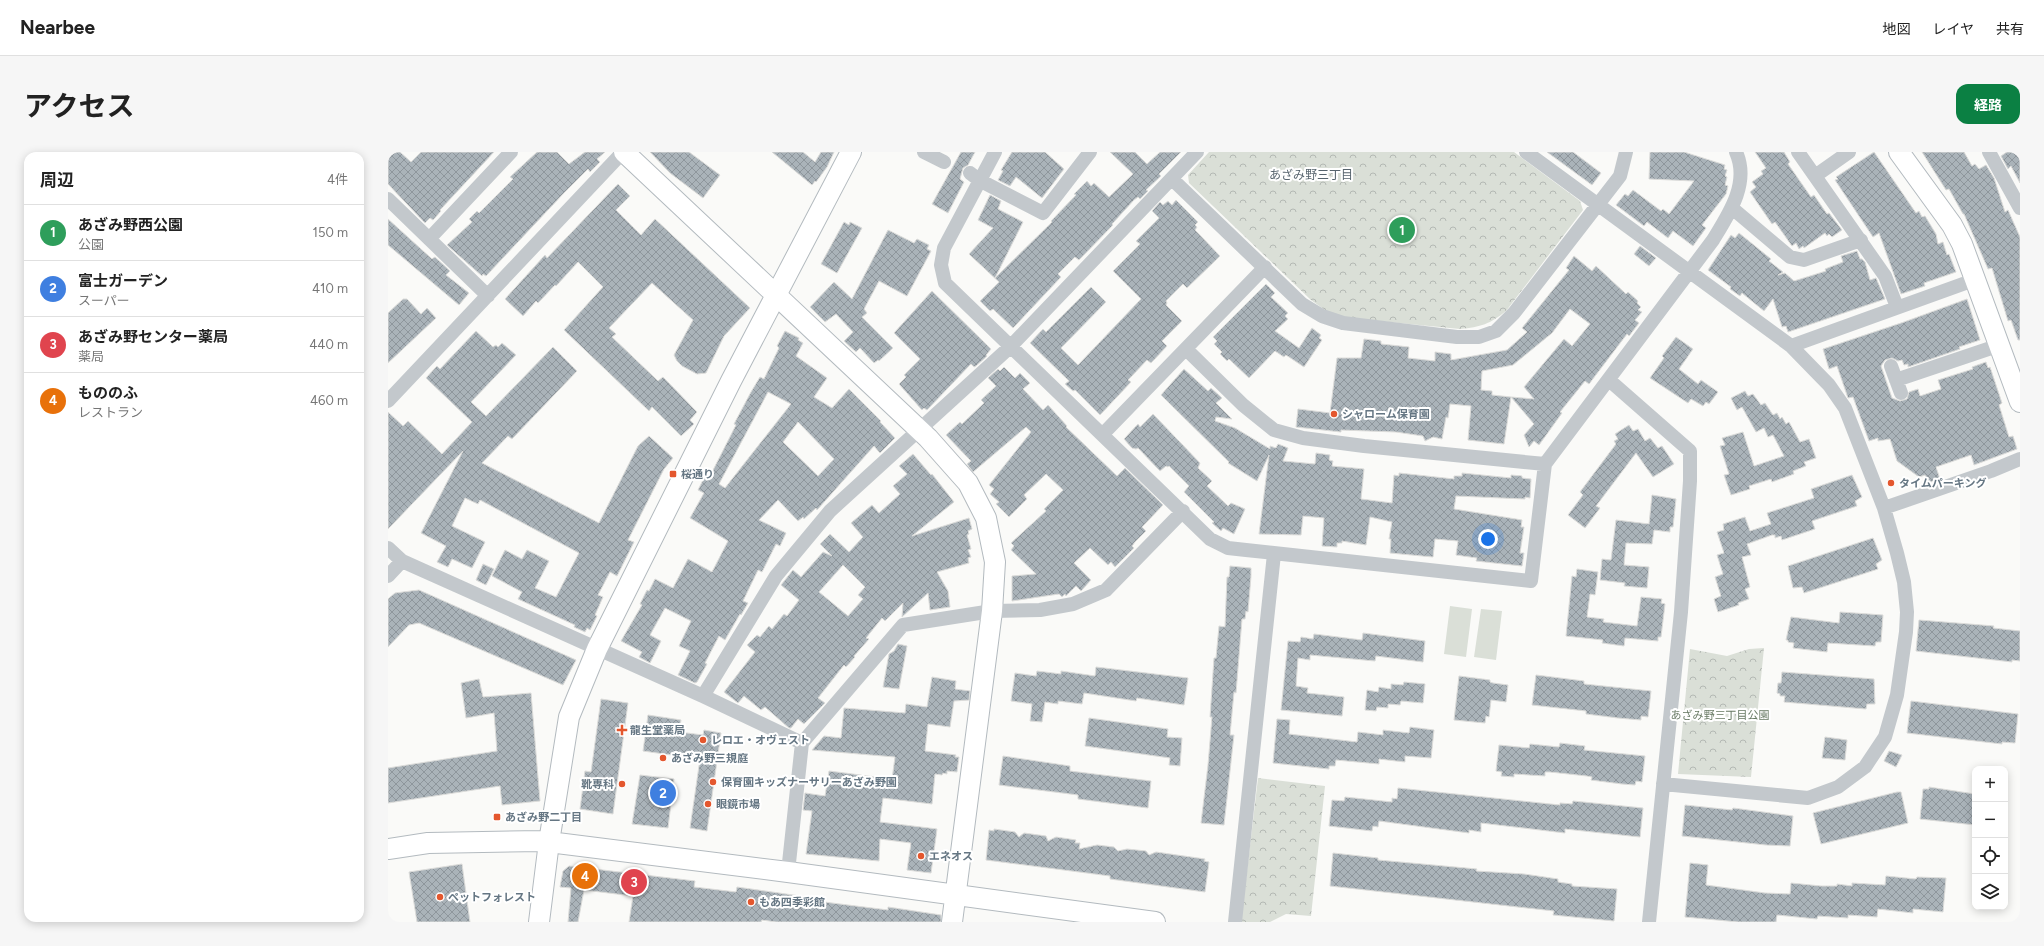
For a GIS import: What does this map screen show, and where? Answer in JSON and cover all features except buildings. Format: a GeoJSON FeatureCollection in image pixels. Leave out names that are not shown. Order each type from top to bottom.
{"type":"FeatureCollection","features":[{"type":"Feature","properties":{"kind":"street"},"geometry":{"type":"LineString","coordinates":[[428,239],[510,152]]}},
{"type":"Feature","properties":{"kind":"street"},"geometry":{"type":"LineString","coordinates":[[388,401],[624,152],[920,429],[968,483],[986,518],[995,562],[992,611],[952,922]]}},
{"type":"Feature","properties":{"kind":"street"},"geometry":{"type":"LineString","coordinates":[[539,922],[549,842],[569,717],[597,649],[731,381],[851,152]]}},
{"type":"Feature","properties":{"kind":"street"},"geometry":{"type":"LineString","coordinates":[[924,152],[944,162]]}},
{"type":"Feature","properties":{"kind":"street"},"geometry":{"type":"LineString","coordinates":[[995,152],[974,176],[944,248],[940,265],[945,283],[1010,347],[1183,511],[1210,539],[1228,548],[1532,581],[1545,464],[1713,240],[1732,208],[1741,181],[1736,152]]}},
{"type":"Feature","properties":{"kind":"street"},"geometry":{"type":"LineString","coordinates":[[974,176],[1043,213],[1090,152]]}},
{"type":"Feature","properties":{"kind":"street"},"geometry":{"type":"LineString","coordinates":[[703,696],[776,576],[830,511],[1010,347],[1197,152]]}},
{"type":"Feature","properties":{"kind":"street"},"geometry":{"type":"LineString","coordinates":[[1526,152],[1791,346],[1829,385],[1845,408],[1884,508],[1904,582],[1907,612],[1906,632],[1897,695],[1885,737],[1865,767],[1838,787],[1808,798],[1663,784]]}},
{"type":"Feature","properties":{"kind":"street"},"geometry":{"type":"LineString","coordinates":[[1172,179],[1302,304],[1322,316],[1343,322],[1457,337],[1479,337],[1496,330],[1514,313],[1620,176],[1626,152]]}},
{"type":"Feature","properties":{"kind":"street"},"geometry":{"type":"LineString","coordinates":[[1798,152],[1885,276],[1897,307]]}},
{"type":"Feature","properties":{"kind":"street"},"geometry":{"type":"LineString","coordinates":[[1815,176],[1849,152]]}},
{"type":"Feature","properties":{"kind":"street"},"geometry":{"type":"LineString","coordinates":[[1899,152],[1952,225],[1962,244],[2020,402]]}},
{"type":"Feature","properties":{"kind":"street"},"geometry":{"type":"LineString","coordinates":[[1989,152],[2020,208]]}},
{"type":"Feature","properties":{"kind":"street"},"geometry":{"type":"LineString","coordinates":[[388,199],[488,296]]}},
{"type":"Feature","properties":{"kind":"street"},"geometry":{"type":"LineString","coordinates":[[1732,208],[1790,257],[1798,259],[1804,260],[1861,240]]}},
{"type":"Feature","properties":{"kind":"street"},"geometry":{"type":"LineString","coordinates":[[1103,434],[1265,267]]}},
{"type":"Feature","properties":{"kind":"street"},"geometry":{"type":"LineString","coordinates":[[1791,346],[1974,280]]}},
{"type":"Feature","properties":{"kind":"street"},"geometry":{"type":"LineString","coordinates":[[1891,366],[1899,386],[2000,345]]}},
{"type":"Feature","properties":{"kind":"street"},"geometry":{"type":"LineString","coordinates":[[1186,349],[1243,405],[1274,430],[1302,438],[1356,445],[1545,464]]}},
{"type":"Feature","properties":{"kind":"street"},"geometry":{"type":"LineString","coordinates":[[1609,380],[1690,451],[1690,481],[1681,612],[1649,922]]}},
{"type":"Feature","properties":{"kind":"street"},"geometry":{"type":"LineString","coordinates":[[1884,508],[1991,471],[2020,459]]}},
{"type":"Feature","properties":{"kind":"street"},"geometry":{"type":"LineString","coordinates":[[788,872],[802,744],[903,625],[992,611],[1040,610],[1073,604],[1106,590],[1183,511]]}},
{"type":"Feature","properties":{"kind":"street"},"geometry":{"type":"LineString","coordinates":[[388,548],[402,561],[703,696],[802,744]]}},
{"type":"Feature","properties":{"kind":"street"},"geometry":{"type":"LineString","coordinates":[[1235,922],[1274,554]]}},
{"type":"Feature","properties":{"kind":"street"},"geometry":{"type":"LineString","coordinates":[[388,576],[402,561]]}},
{"type":"Feature","properties":{"kind":"street"},"geometry":{"type":"LineString","coordinates":[[388,849],[428,843],[522,840],[549,842],[788,872],[1155,922]]}},
{"type":"Feature","properties":{"kind":"green space"},"geometry":{"type":"Polygon","coordinates":[[[1209,152],[1514,152],[1580,201],[1583,210],[1506,311],[1490,322],[1480,326],[1460,329],[1348,318],[1329,313],[1311,300],[1189,183],[1188,175],[1209,152]]]}},
{"type":"Feature","properties":{"kind":"green space"},"geometry":{"type":"Polygon","coordinates":[[[1450,606],[1472,609],[1466,657],[1444,654],[1450,606]]]}},
{"type":"Feature","properties":{"kind":"green space"},"geometry":{"type":"Polygon","coordinates":[[[1481,609],[1502,611],[1496,660],[1474,657],[1481,609]]]}},
{"type":"Feature","properties":{"kind":"green space","name":"あざみ野三丁目公園"},"geometry":{"type":"Polygon","coordinates":[[[1764,648],[1751,777],[1678,774],[1690,649],[1727,656],[1749,649],[1764,648]]]}},
{"type":"Feature","properties":{"kind":"green space"},"geometry":{"type":"Polygon","coordinates":[[[1258,778],[1325,786],[1311,916],[1286,914],[1270,922],[1241,922],[1258,778]]]}},
{"type":"Feature","properties":{"kind":"place","name":"あざみ野西公園"},"geometry":{"type":"Point","coordinates":[1402,230]}},
{"type":"Feature","properties":{"kind":"place","name":"シャローム保育園"},"geometry":{"type":"Point","coordinates":[1334,414]}},
{"type":"Feature","properties":{"kind":"place","name":"桜通り"},"geometry":{"type":"Point","coordinates":[673,474]}},
{"type":"Feature","properties":{"kind":"place","name":"タイムパーキング"},"geometry":{"type":"Point","coordinates":[1891,483]}},
{"type":"Feature","properties":{"kind":"place","name":"龍生堂薬局"},"geometry":{"type":"Point","coordinates":[622,730]}},
{"type":"Feature","properties":{"kind":"place","name":"レロエ・オヴェスト"},"geometry":{"type":"Point","coordinates":[703,740]}},
{"type":"Feature","properties":{"kind":"place","name":"あざみ野三規庭"},"geometry":{"type":"Point","coordinates":[663,758]}},
{"type":"Feature","properties":{"kind":"place","name":"保育園キッズナーサリーあざみ野園"},"geometry":{"type":"Point","coordinates":[713,782]}},
{"type":"Feature","properties":{"kind":"place","name":"靴専科"},"geometry":{"type":"Point","coordinates":[622,784]}},
{"type":"Feature","properties":{"kind":"place","name":"富士ガーデン"},"geometry":{"type":"Point","coordinates":[663,793]}},
{"type":"Feature","properties":{"kind":"place","name":"眼鏡市場"},"geometry":{"type":"Point","coordinates":[708,804]}},
{"type":"Feature","properties":{"kind":"place","name":"あざみ野二丁目"},"geometry":{"type":"Point","coordinates":[497,817]}},
{"type":"Feature","properties":{"kind":"place","name":"エネオス"},"geometry":{"type":"Point","coordinates":[921,856]}},
{"type":"Feature","properties":{"kind":"place","name":"もののふ"},"geometry":{"type":"Point","coordinates":[585,876]}},
{"type":"Feature","properties":{"kind":"place","name":"あざみ野センター薬局"},"geometry":{"type":"Point","coordinates":[634,882]}},
{"type":"Feature","properties":{"kind":"place","name":"ペットフォレスト"},"geometry":{"type":"Point","coordinates":[440,897]}},
{"type":"Feature","properties":{"kind":"place","name":"もあ四季彩館"},"geometry":{"type":"Point","coordinates":[751,902]}},
{"type":"Feature","properties":{"kind":"district","name":"あざみ野三丁目"},"geometry":{"type":"Point","coordinates":[1311,175]}}]}
